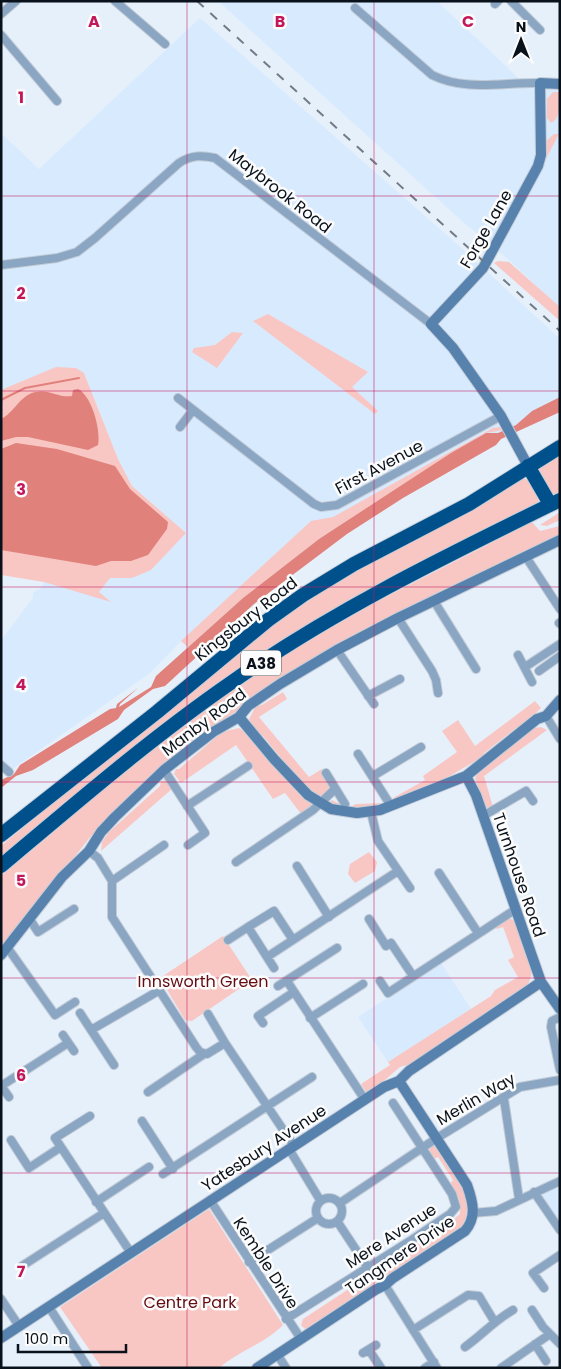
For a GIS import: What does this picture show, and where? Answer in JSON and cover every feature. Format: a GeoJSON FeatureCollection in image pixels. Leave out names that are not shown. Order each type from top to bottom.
{"type":"FeatureCollection","features":[{"type":"Feature","properties":{"kind":"highway","name":"Kingsbury Road"},"geometry":{"type":"LineString","coordinates":[[1,835],[157,712],[268,620],[303,595],[354,564],[469,504],[560,448]]}},
{"type":"Feature","properties":{"kind":"highway"},"geometry":{"type":"LineString","coordinates":[[528,466],[555,502]]}},
{"type":"Feature","properties":{"kind":"highway","name":"A38"},"geometry":{"type":"LineString","coordinates":[[1,866],[118,767],[232,682],[359,603],[555,502]]}},
{"type":"Feature","properties":{"kind":"street"},"geometry":{"type":"LineString","coordinates":[[1,14],[16,1]]}},
{"type":"Feature","properties":{"kind":"street"},"geometry":{"type":"LineString","coordinates":[[115,1],[165,44]]}},
{"type":"Feature","properties":{"kind":"street"},"geometry":{"type":"LineString","coordinates":[[511,1],[540,30]]}},
{"type":"Feature","properties":{"kind":"street"},"geometry":{"type":"LineString","coordinates":[[355,8],[432,75],[443,80],[481,86],[540,83],[560,84]]}},
{"type":"Feature","properties":{"kind":"street"},"geometry":{"type":"LineString","coordinates":[[533,22],[541,17]]}},
{"type":"Feature","properties":{"kind":"street"},"geometry":{"type":"LineString","coordinates":[[1,35],[57,101]]}},
{"type":"Feature","properties":{"kind":"street","name":"Forge Lane"},"geometry":{"type":"LineString","coordinates":[[431,324],[483,268],[538,166],[541,155],[540,83]]}},
{"type":"Feature","properties":{"kind":"street","name":"Maybrook Road"},"geometry":{"type":"LineString","coordinates":[[1,265],[57,258],[77,252],[179,163],[186,158],[206,156],[215,158],[431,324]]}},
{"type":"Feature","properties":{"kind":"street"},"geometry":{"type":"LineString","coordinates":[[431,324],[453,348],[502,419],[528,466]]}},
{"type":"Feature","properties":{"kind":"street","name":"First Avenue"},"geometry":{"type":"LineString","coordinates":[[178,398],[314,504],[321,507],[337,506],[502,419]]}},
{"type":"Feature","properties":{"kind":"street"},"geometry":{"type":"LineString","coordinates":[[180,427],[193,410]]}},
{"type":"Feature","properties":{"kind":"street","name":"Manby Road"},"geometry":{"type":"LineString","coordinates":[[4,951],[62,877],[89,851],[101,832],[115,817],[164,770],[213,732],[239,717],[248,706],[337,650],[398,618],[560,540]]}},
{"type":"Feature","properties":{"kind":"street"},"geometry":{"type":"LineString","coordinates":[[526,557],[560,609]]}},
{"type":"Feature","properties":{"kind":"street"},"geometry":{"type":"LineString","coordinates":[[434,601],[476,669]]}},
{"type":"Feature","properties":{"kind":"street"},"geometry":{"type":"LineString","coordinates":[[398,618],[432,671],[439,692]]}},
{"type":"Feature","properties":{"kind":"street"},"geometry":{"type":"LineString","coordinates":[[524,667],[560,644]]}},
{"type":"Feature","properties":{"kind":"street"},"geometry":{"type":"LineString","coordinates":[[337,650],[374,704]]}},
{"type":"Feature","properties":{"kind":"street"},"geometry":{"type":"LineString","coordinates":[[545,654],[552,661]]}},
{"type":"Feature","properties":{"kind":"street"},"geometry":{"type":"LineString","coordinates":[[518,655],[532,682]]}},
{"type":"Feature","properties":{"kind":"street"},"geometry":{"type":"LineString","coordinates":[[539,671],[560,656]]}},
{"type":"Feature","properties":{"kind":"street"},"geometry":{"type":"LineString","coordinates":[[368,696],[400,679]]}},
{"type":"Feature","properties":{"kind":"street"},"geometry":{"type":"LineString","coordinates":[[239,717],[284,771],[320,804],[342,813],[371,812],[466,776],[537,719],[546,716],[560,700]]}},
{"type":"Feature","properties":{"kind":"street"},"geometry":{"type":"LineString","coordinates":[[546,716],[560,739]]}},
{"type":"Feature","properties":{"kind":"street"},"geometry":{"type":"LineString","coordinates":[[374,776],[420,747]]}},
{"type":"Feature","properties":{"kind":"street"},"geometry":{"type":"LineString","coordinates":[[358,754],[374,776],[391,806]]}},
{"type":"Feature","properties":{"kind":"street"},"geometry":{"type":"LineString","coordinates":[[1,765],[9,772]]}},
{"type":"Feature","properties":{"kind":"street"},"geometry":{"type":"LineString","coordinates":[[187,806],[248,766]]}},
{"type":"Feature","properties":{"kind":"street"},"geometry":{"type":"LineString","coordinates":[[164,770],[205,833],[188,845]]}},
{"type":"Feature","properties":{"kind":"street"},"geometry":{"type":"LineString","coordinates":[[326,773],[345,804]]}},
{"type":"Feature","properties":{"kind":"street","name":"Turnhouse Road"},"geometry":{"type":"LineString","coordinates":[[466,776],[483,816],[541,982],[560,1009]]}},
{"type":"Feature","properties":{"kind":"street"},"geometry":{"type":"LineString","coordinates":[[236,862],[320,804],[335,790]]}},
{"type":"Feature","properties":{"kind":"street"},"geometry":{"type":"LineString","coordinates":[[483,816],[526,791],[533,801]]}},
{"type":"Feature","properties":{"kind":"street"},"geometry":{"type":"LineString","coordinates":[[371,812],[375,835],[410,888]]}},
{"type":"Feature","properties":{"kind":"street"},"geometry":{"type":"LineString","coordinates":[[112,881],[164,845]]}},
{"type":"Feature","properties":{"kind":"street"},"geometry":{"type":"LineString","coordinates":[[89,851],[98,858],[112,881],[112,917],[196,1047],[204,1054]]}},
{"type":"Feature","properties":{"kind":"street"},"geometry":{"type":"LineString","coordinates":[[297,866],[329,917]]}},
{"type":"Feature","properties":{"kind":"street"},"geometry":{"type":"LineString","coordinates":[[267,957],[398,871]]}},
{"type":"Feature","properties":{"kind":"street"},"geometry":{"type":"LineString","coordinates":[[439,873],[478,933]]}},
{"type":"Feature","properties":{"kind":"street"},"geometry":{"type":"LineString","coordinates":[[29,918],[38,932],[74,909]]}},
{"type":"Feature","properties":{"kind":"street"},"geometry":{"type":"LineString","coordinates":[[380,981],[388,992],[516,909]]}},
{"type":"Feature","properties":{"kind":"street"},"geometry":{"type":"LineString","coordinates":[[228,940],[274,911],[293,940]]}},
{"type":"Feature","properties":{"kind":"street"},"geometry":{"type":"LineString","coordinates":[[369,919],[386,946],[391,943],[413,976]]}},
{"type":"Feature","properties":{"kind":"street"},"geometry":{"type":"LineString","coordinates":[[248,927],[274,968]]}},
{"type":"Feature","properties":{"kind":"street"},"geometry":{"type":"LineString","coordinates":[[278,986],[336,948]]}},
{"type":"Feature","properties":{"kind":"street"},"geometry":{"type":"LineString","coordinates":[[4,951],[55,1014],[75,1002]]}},
{"type":"Feature","properties":{"kind":"street"},"geometry":{"type":"LineString","coordinates":[[286,981],[365,1100]]}},
{"type":"Feature","properties":{"kind":"street","name":"Yatesbury Avenue"},"geometry":{"type":"LineString","coordinates":[[1,1338],[384,1087],[399,1081],[409,1071],[541,982]]}},
{"type":"Feature","properties":{"kind":"street"},"geometry":{"type":"LineString","coordinates":[[310,1018],[363,984]]}},
{"type":"Feature","properties":{"kind":"street"},"geometry":{"type":"LineString","coordinates":[[91,1030],[160,990]]}},
{"type":"Feature","properties":{"kind":"street"},"geometry":{"type":"LineString","coordinates":[[264,1023],[258,1016],[294,992]]}},
{"type":"Feature","properties":{"kind":"street"},"geometry":{"type":"LineString","coordinates":[[80,1012],[114,1065]]}},
{"type":"Feature","properties":{"kind":"street"},"geometry":{"type":"LineString","coordinates":[[208,1014],[225,1043],[268,1106],[292,1148],[320,1200],[316,1211],[318,1218],[329,1224],[337,1221],[341,1215],[340,1203],[328,1197],[320,1200]]}},
{"type":"Feature","properties":{"kind":"street"},"geometry":{"type":"LineString","coordinates":[[560,1017],[552,1022],[551,1027],[560,1070]]}},
{"type":"Feature","properties":{"kind":"street"},"geometry":{"type":"LineString","coordinates":[[63,1035],[74,1051]]}},
{"type":"Feature","properties":{"kind":"street"},"geometry":{"type":"LineString","coordinates":[[9,1097],[1,1086],[68,1043]]}},
{"type":"Feature","properties":{"kind":"street"},"geometry":{"type":"LineString","coordinates":[[148,1092],[204,1054],[225,1043]]}},
{"type":"Feature","properties":{"kind":"street"},"geometry":{"type":"LineString","coordinates":[[163,1174],[312,1077]]}},
{"type":"Feature","properties":{"kind":"street","name":"Merlin Way"},"geometry":{"type":"LineString","coordinates":[[340,1203],[437,1138],[526,1085],[560,1080]]}},
{"type":"Feature","properties":{"kind":"street","name":"Tangmere Drive"},"geometry":{"type":"LineString","coordinates":[[257,1368],[385,1285],[465,1231],[471,1224],[473,1201],[467,1185],[399,1081]]}},
{"type":"Feature","properties":{"kind":"street"},"geometry":{"type":"LineString","coordinates":[[504,1099],[519,1199]]}},
{"type":"Feature","properties":{"kind":"street","name":"Mere Avenue"},"geometry":{"type":"LineString","coordinates":[[286,1319],[450,1214],[456,1207],[455,1200],[393,1103]]}},
{"type":"Feature","properties":{"kind":"street"},"geometry":{"type":"LineString","coordinates":[[90,1116],[56,1138],[131,1253]]}},
{"type":"Feature","properties":{"kind":"street"},"geometry":{"type":"LineString","coordinates":[[142,1121],[173,1169]]}},
{"type":"Feature","properties":{"kind":"street"},"geometry":{"type":"LineString","coordinates":[[11,1140],[29,1168],[61,1147]]}},
{"type":"Feature","properties":{"kind":"street"},"geometry":{"type":"LineString","coordinates":[[96,1202],[149,1167]]}},
{"type":"Feature","properties":{"kind":"street"},"geometry":{"type":"LineString","coordinates":[[473,1213],[496,1211],[560,1181]]}},
{"type":"Feature","properties":{"kind":"street"},"geometry":{"type":"LineString","coordinates":[[534,1192],[560,1230]]}},
{"type":"Feature","properties":{"kind":"street","name":"Kemble Drive"},"geometry":{"type":"LineString","coordinates":[[210,1200],[286,1319],[301,1339]]}},
{"type":"Feature","properties":{"kind":"street"},"geometry":{"type":"LineString","coordinates":[[22,1266],[104,1213]]}},
{"type":"Feature","properties":{"kind":"street"},"geometry":{"type":"LineString","coordinates":[[249,1262],[318,1218]]}},
{"type":"Feature","properties":{"kind":"street"},"geometry":{"type":"LineString","coordinates":[[337,1221],[368,1268]]}},
{"type":"Feature","properties":{"kind":"street"},"geometry":{"type":"LineString","coordinates":[[544,1288],[533,1273],[560,1255]]}},
{"type":"Feature","properties":{"kind":"street"},"geometry":{"type":"LineString","coordinates":[[385,1285],[436,1365],[425,1368]]}},
{"type":"Feature","properties":{"kind":"street"},"geometry":{"type":"LineString","coordinates":[[413,1330],[468,1294],[479,1296],[494,1321]]}},
{"type":"Feature","properties":{"kind":"street"},"geometry":{"type":"LineString","coordinates":[[1,1300],[19,1326]]}},
{"type":"Feature","properties":{"kind":"street"},"geometry":{"type":"LineString","coordinates":[[49,1307],[86,1367]]}},
{"type":"Feature","properties":{"kind":"street"},"geometry":{"type":"LineString","coordinates":[[465,1347],[485,1333],[494,1321],[514,1310]]}},
{"type":"Feature","properties":{"kind":"street"},"geometry":{"type":"LineString","coordinates":[[532,1310],[560,1344]]}},
{"type":"Feature","properties":{"kind":"street"},"geometry":{"type":"LineString","coordinates":[[502,1368],[550,1334]]}},
{"type":"Feature","properties":{"kind":"street"},"geometry":{"type":"LineString","coordinates":[[535,1344],[546,1361]]}},
{"type":"Feature","properties":{"kind":"street"},"geometry":{"type":"LineString","coordinates":[[369,1349],[382,1368]]}},
{"type":"Feature","properties":{"kind":"street"},"geometry":{"type":"LineString","coordinates":[[277,1354],[286,1368]]}},
{"type":"Feature","properties":{"kind":"shaded area"},"geometry":{"type":"Polygon","coordinates":[[[218,1],[437,1],[529,88],[560,90],[560,308],[510,261],[462,221],[218,1]]]}},
{"type":"Feature","properties":{"kind":"shaded area"},"geometry":{"type":"Polygon","coordinates":[[[200,18],[467,253],[560,339],[560,397],[532,411],[516,425],[498,433],[486,433],[451,453],[319,539],[243,598],[188,647],[181,641],[150,673],[11,770],[1,760],[1,640],[33,598],[33,592],[40,589],[44,582],[108,600],[99,592],[110,578],[132,578],[186,533],[132,486],[118,459],[84,373],[1,390],[1,133],[39,169],[200,18]]]}},
{"type":"Feature","properties":{"kind":"shaded area"},"geometry":{"type":"Polygon","coordinates":[[[78,389],[87,399],[94,414],[97,423],[98,445],[88,450],[28,437],[16,437],[1,441],[1,419],[10,413],[26,396],[41,391],[72,396],[73,390],[78,389]]]}},
{"type":"Feature","properties":{"kind":"shaded area"},"geometry":{"type":"Polygon","coordinates":[[[560,397],[560,412],[501,439],[496,445],[403,498],[347,534],[254,604],[165,686],[153,689],[124,710],[118,719],[33,770],[16,776],[1,788],[1,780],[14,774],[20,765],[110,709],[116,708],[117,704],[138,688],[119,707],[151,687],[156,676],[243,598],[319,539],[451,453],[486,433],[498,433],[516,425],[532,411],[560,397]]]}},
{"type":"Feature","properties":{"kind":"shaded area"},"geometry":{"type":"Polygon","coordinates":[[[16,443],[57,449],[115,466],[130,489],[168,522],[167,529],[148,555],[131,561],[111,561],[96,566],[1,550],[1,449],[16,443]]]}},
{"type":"Feature","properties":{"kind":"shaded area"},"geometry":{"type":"Polygon","coordinates":[[[441,963],[471,1009],[388,1062],[358,1017],[441,963]]]}},
{"type":"Feature","properties":{"kind":"shaded area"},"geometry":{"type":"Polygon","coordinates":[[[560,1185],[560,1219],[556,1220],[540,1194],[560,1185]]]}},
{"type":"Feature","properties":{"kind":"green space"},"geometry":{"type":"Polygon","coordinates":[[[553,92],[560,92],[560,105],[557,118],[551,123],[547,118],[547,99],[553,92]]]}},
{"type":"Feature","properties":{"kind":"green space"},"geometry":{"type":"Polygon","coordinates":[[[554,134],[559,134],[541,168],[546,155],[546,141],[554,134]]]}},
{"type":"Feature","properties":{"kind":"green space"},"geometry":{"type":"Polygon","coordinates":[[[498,261],[509,262],[560,307],[560,321],[494,263],[498,261]]]}},
{"type":"Feature","properties":{"kind":"green space"},"geometry":{"type":"Polygon","coordinates":[[[268,314],[368,372],[352,387],[378,411],[375,414],[253,321],[268,314]]]}},
{"type":"Feature","properties":{"kind":"green space"},"geometry":{"type":"Polygon","coordinates":[[[232,332],[243,333],[217,368],[192,352],[194,348],[215,345],[232,332]]]}},
{"type":"Feature","properties":{"kind":"green space"},"geometry":{"type":"Polygon","coordinates":[[[56,367],[76,368],[84,373],[118,459],[132,486],[186,533],[151,570],[132,578],[110,578],[99,592],[111,602],[44,582],[1,575],[1,390],[56,367]]]}},
{"type":"Feature","properties":{"kind":"green space"},"geometry":{"type":"Polygon","coordinates":[[[500,427],[503,430],[486,433],[465,445],[319,539],[243,598],[188,647],[181,641],[311,521],[333,517],[493,428],[500,427]]]}},
{"type":"Feature","properties":{"kind":"green space"},"geometry":{"type":"Polygon","coordinates":[[[560,453],[560,496],[553,496],[539,468],[560,453]]]}},
{"type":"Feature","properties":{"kind":"green space"},"geometry":{"type":"Polygon","coordinates":[[[524,478],[530,482],[539,502],[535,506],[299,632],[1,862],[1,846],[256,634],[364,564],[469,508],[480,506],[524,478]]]}},
{"type":"Feature","properties":{"kind":"green space"},"geometry":{"type":"Polygon","coordinates":[[[560,512],[560,520],[547,526],[540,525],[560,512]]]}},
{"type":"Feature","properties":{"kind":"green space"},"geometry":{"type":"Polygon","coordinates":[[[532,522],[540,531],[560,526],[560,539],[330,651],[229,716],[161,768],[91,836],[1,950],[1,876],[50,835],[96,792],[193,717],[274,661],[372,604],[532,522]]]}},
{"type":"Feature","properties":{"kind":"green space"},"geometry":{"type":"Polygon","coordinates":[[[283,692],[287,699],[259,717],[309,777],[322,769],[332,790],[319,799],[303,785],[263,736],[259,734],[249,719],[256,706],[262,705],[283,692]]]}},
{"type":"Feature","properties":{"kind":"green space"},"geometry":{"type":"Polygon","coordinates":[[[535,701],[541,708],[520,729],[516,728],[484,753],[484,756],[438,783],[435,782],[394,801],[393,798],[425,780],[423,776],[457,752],[442,731],[458,720],[475,746],[535,701]]]}},
{"type":"Feature","properties":{"kind":"green space"},"geometry":{"type":"Polygon","coordinates":[[[541,727],[547,730],[484,776],[493,807],[486,808],[475,778],[479,771],[534,728],[541,727]]]}},
{"type":"Feature","properties":{"kind":"green space"},"geometry":{"type":"Polygon","coordinates":[[[239,728],[246,733],[305,797],[312,805],[311,808],[302,815],[285,793],[273,799],[236,745],[181,783],[174,774],[176,769],[179,769],[222,732],[239,728]]]}},
{"type":"Feature","properties":{"kind":"green space"},"geometry":{"type":"Polygon","coordinates":[[[168,780],[173,788],[101,851],[102,842],[109,832],[160,786],[161,781],[168,780]]]}},
{"type":"Feature","properties":{"kind":"green space"},"geometry":{"type":"Polygon","coordinates":[[[332,800],[348,808],[341,807],[329,803],[332,800]]]}},
{"type":"Feature","properties":{"kind":"green space"},"geometry":{"type":"Polygon","coordinates":[[[383,803],[371,808],[348,808],[356,804],[383,803]]]}},
{"type":"Feature","properties":{"kind":"green space"},"geometry":{"type":"Polygon","coordinates":[[[369,852],[377,862],[375,871],[355,883],[348,874],[350,864],[369,852]]]}},
{"type":"Feature","properties":{"kind":"green space"},"geometry":{"type":"Polygon","coordinates":[[[509,918],[515,921],[528,954],[531,971],[527,985],[414,1063],[400,1067],[371,1092],[366,1092],[361,1084],[390,1065],[388,1062],[491,996],[495,990],[518,977],[508,960],[514,957],[503,927],[497,929],[495,927],[509,918]]]}},
{"type":"Feature","properties":{"kind":"green space","name":"Innsworth Green"},"geometry":{"type":"Polygon","coordinates":[[[223,936],[252,980],[192,1021],[185,1020],[160,978],[223,936]]]}},
{"type":"Feature","properties":{"kind":"green space"},"geometry":{"type":"Polygon","coordinates":[[[435,1146],[459,1178],[463,1187],[467,1206],[466,1217],[462,1226],[454,1235],[430,1252],[382,1278],[354,1300],[306,1330],[301,1325],[303,1319],[460,1214],[459,1199],[450,1184],[453,1180],[438,1157],[434,1159],[429,1151],[430,1147],[435,1146]]]}},
{"type":"Feature","properties":{"kind":"green space","name":"Centre Park"},"geometry":{"type":"Polygon","coordinates":[[[209,1209],[283,1325],[276,1332],[219,1368],[102,1368],[60,1307],[209,1209]]]}},
{"type":"Feature","properties":{"kind":"waterway"},"geometry":{"type":"LineString","coordinates":[[1,400],[25,388],[79,378]]}},
{"type":"Feature","properties":{"kind":"railway"},"geometry":{"type":"LineString","coordinates":[[197,1],[560,331]]}}]}
